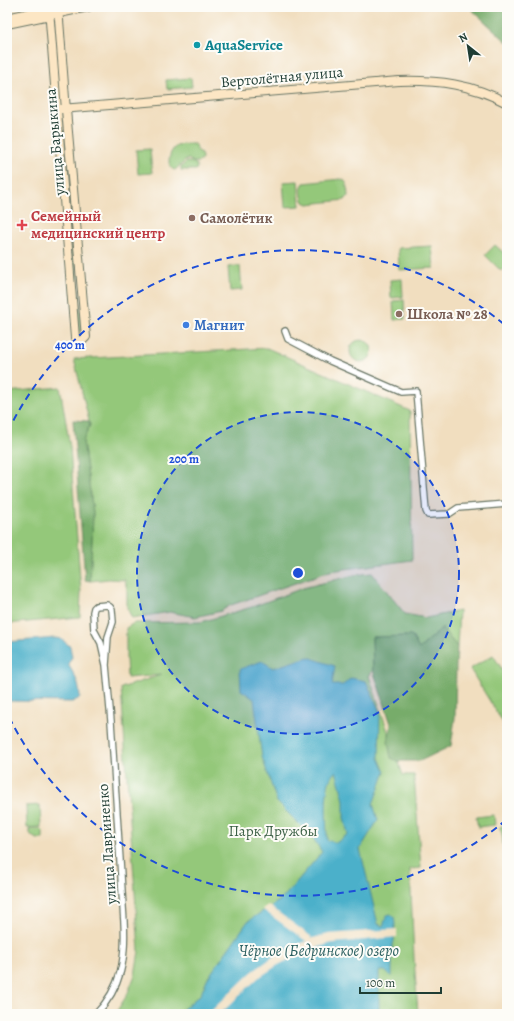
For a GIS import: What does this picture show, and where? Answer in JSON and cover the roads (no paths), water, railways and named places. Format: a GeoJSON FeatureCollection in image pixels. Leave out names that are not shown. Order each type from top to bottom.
{"type":"FeatureCollection","features":[{"type":"Feature","properties":{"kind":"street"},"geometry":{"type":"LineString","coordinates":[[7,24],[58,9],[88,7]]}},
{"type":"Feature","properties":{"kind":"street","name":"улица Барыкина"},"geometry":{"type":"LineString","coordinates":[[49,12],[75,338],[78,341],[85,339],[86,337],[58,9]]}},
{"type":"Feature","properties":{"kind":"street"},"geometry":{"type":"LineString","coordinates":[[7,18],[49,12]]}},
{"type":"Feature","properties":{"kind":"street","name":"Вертолётная улица"},"geometry":{"type":"LineString","coordinates":[[56,109],[423,80],[470,88],[486,93],[507,103]]}},
{"type":"Feature","properties":{"kind":"street"},"geometry":{"type":"LineString","coordinates":[[285,331],[288,340],[330,361],[401,392],[416,391],[426,511],[428,515],[449,514],[458,508],[507,504]]}},
{"type":"Feature","properties":{"kind":"street"},"geometry":{"type":"LineString","coordinates":[[107,605],[112,609],[113,622],[108,637],[106,665],[101,643],[94,630],[93,612],[96,606],[107,605]]}},
{"type":"Feature","properties":{"kind":"street","name":"улица Лавриненко"},"geometry":{"type":"LineString","coordinates":[[96,1014],[107,1002],[116,985],[122,971],[124,953],[124,922],[106,665]]}},
{"type":"Feature","properties":{"kind":"water"},"geometry":{"type":"Polygon","coordinates":[[[55,638],[61,639],[70,646],[72,657],[68,664],[77,680],[80,698],[72,702],[7,701],[7,642],[55,638]]]}},
{"type":"Feature","properties":{"kind":"water","name":"Чёрное (Бедринское) озеро"},"geometry":{"type":"Polygon","coordinates":[[[308,657],[335,666],[332,685],[343,685],[351,678],[366,681],[380,712],[379,758],[385,772],[373,804],[378,820],[360,849],[378,924],[383,926],[387,915],[391,914],[394,917],[395,924],[392,948],[392,977],[385,971],[379,971],[379,1009],[387,1014],[177,1014],[201,994],[207,979],[248,921],[282,899],[322,852],[313,838],[277,802],[262,757],[254,699],[241,690],[240,669],[262,661],[273,668],[308,657]],[[336,771],[329,784],[326,813],[327,840],[336,843],[348,834],[344,818],[344,800],[336,771]]]}},
{"type":"Feature","properties":{"kind":"place","name":"AquaService"},"geometry":{"type":"Point","coordinates":[197,45]}},
{"type":"Feature","properties":{"kind":"place","name":"Самолётик"},"geometry":{"type":"Point","coordinates":[192,218]}},
{"type":"Feature","properties":{"kind":"place","name":"Семейный медицинский центр"},"geometry":{"type":"Point","coordinates":[22,225]}},
{"type":"Feature","properties":{"kind":"place","name":"Школа № 28"},"geometry":{"type":"Point","coordinates":[399,314]}},
{"type":"Feature","properties":{"kind":"place","name":"Магнит"},"geometry":{"type":"Point","coordinates":[186,325]}},
{"type":"Feature","properties":{"kind":"park label","name":"Парк Дружбы"},"geometry":{"type":"Point","coordinates":[273,831]}}]}
